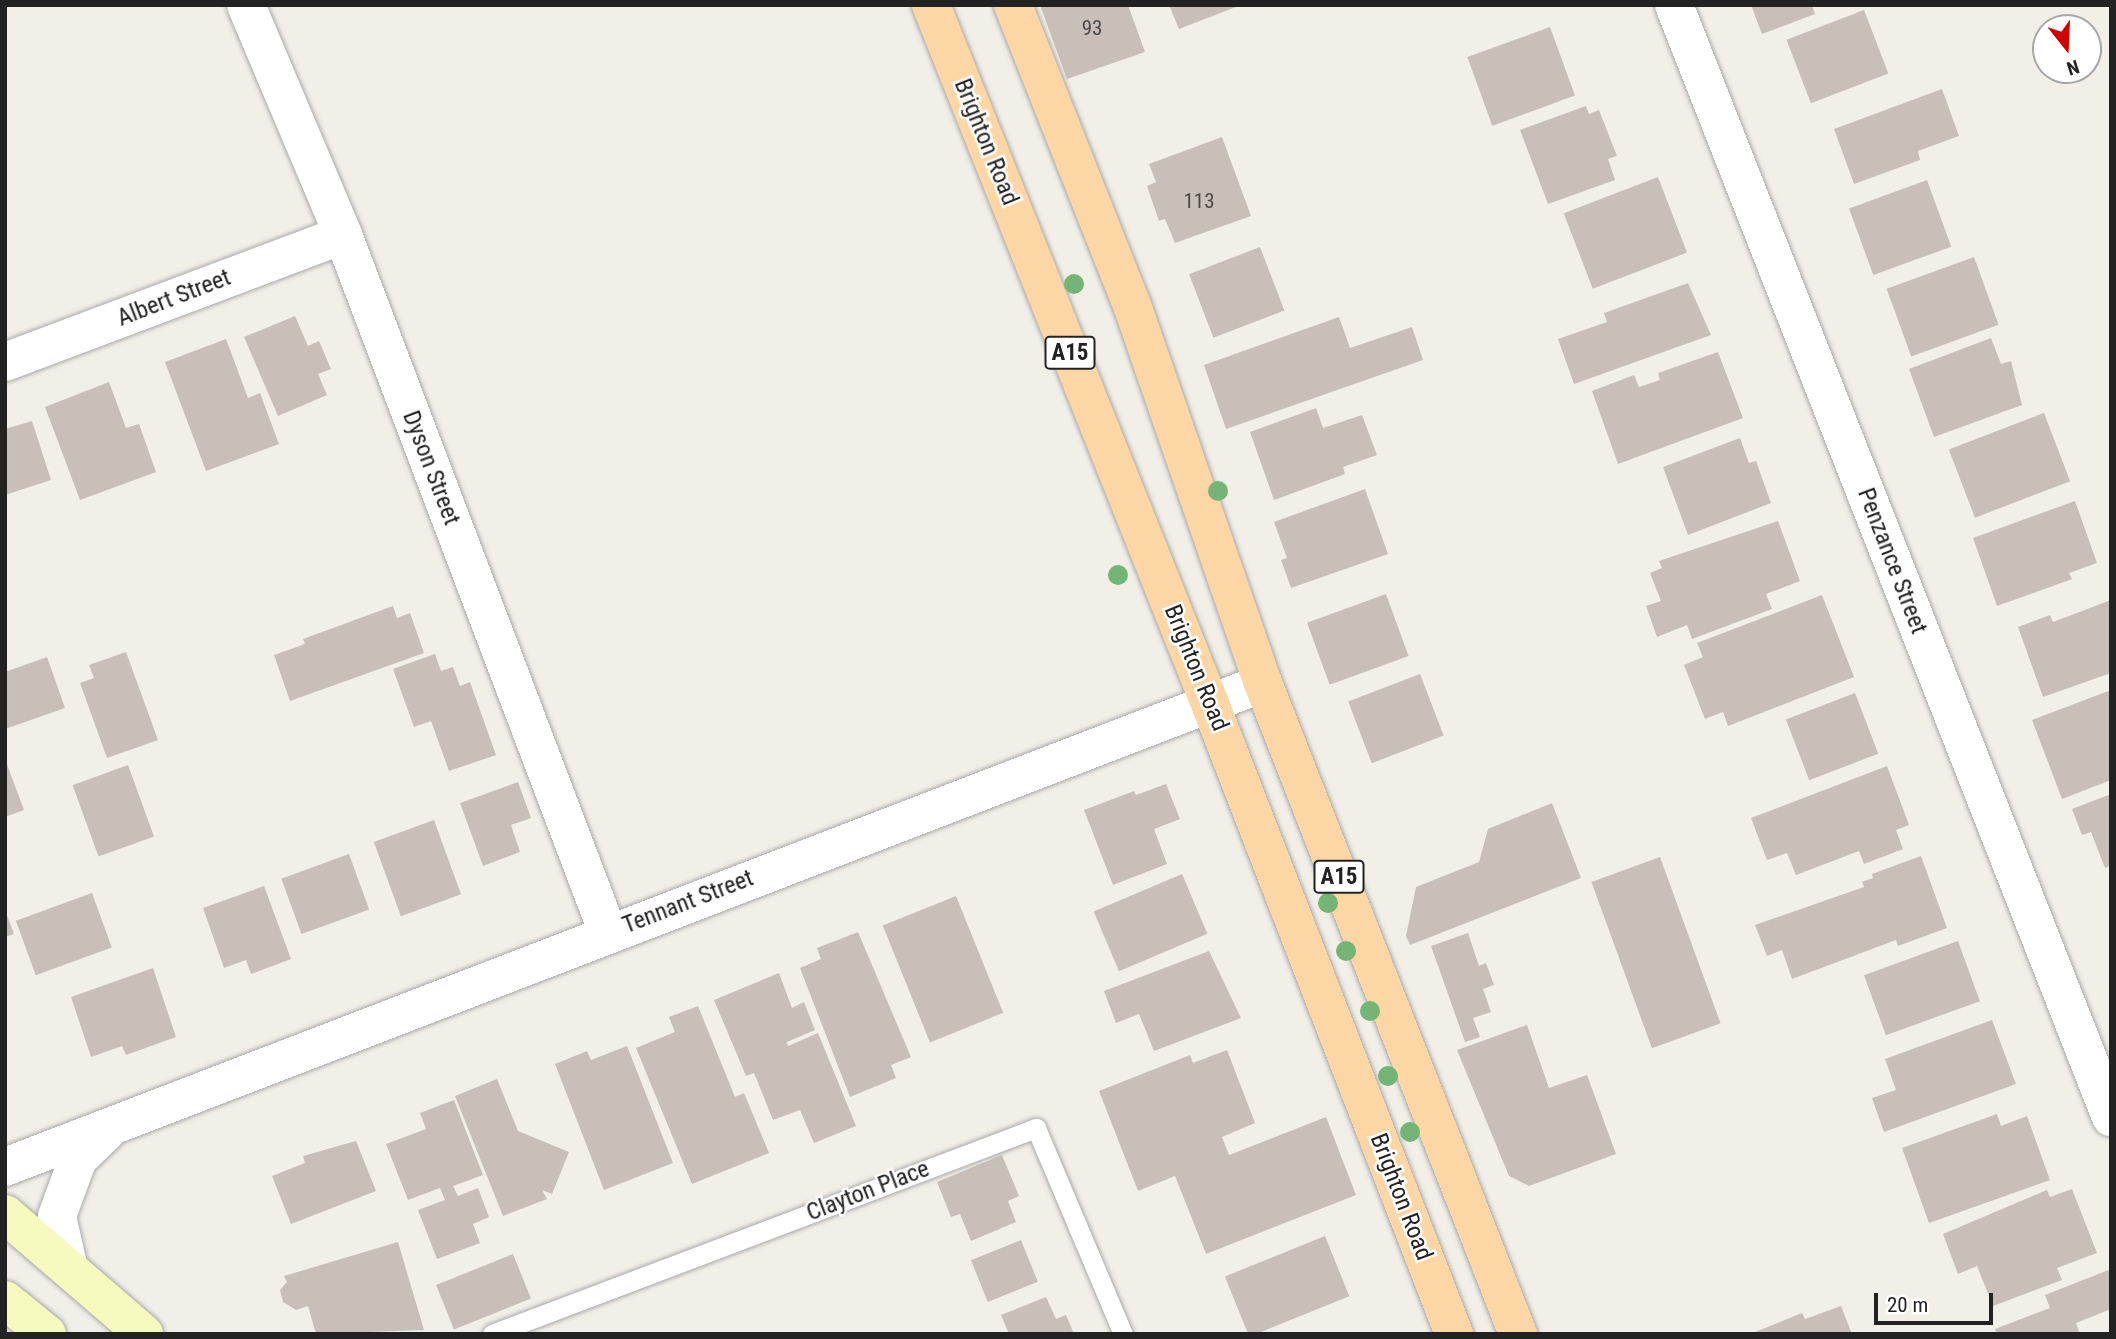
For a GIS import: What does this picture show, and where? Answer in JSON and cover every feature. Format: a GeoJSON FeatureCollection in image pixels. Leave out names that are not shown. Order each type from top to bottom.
{"type":"FeatureCollection","features":[{"type":"Feature","properties":{"kind":"main road","name":"Brighton Road"},"geometry":{"type":"LineString","coordinates":[[932,5],[1209,701],[1454,1334]]}},
{"type":"Feature","properties":{"kind":"main road","name":"A15"},"geometry":{"type":"LineString","coordinates":[[1013,5],[1132,305],[1263,683],[1518,1334]]}},
{"type":"Feature","properties":{"kind":"main road"},"geometry":{"type":"LineString","coordinates":[[5,1214],[144,1334]]}},
{"type":"Feature","properties":{"kind":"main road"},"geometry":{"type":"LineString","coordinates":[[5,1300],[47,1334]]}},
{"type":"Feature","properties":{"kind":"street","name":"Dyson Street"},"geometry":{"type":"LineString","coordinates":[[246,5],[343,235],[608,933]]}},
{"type":"Feature","properties":{"kind":"street","name":"Penzance Street"},"geometry":{"type":"LineString","coordinates":[[1674,5],[2111,1117]]}},
{"type":"Feature","properties":{"kind":"street","name":"Albert Street"},"geometry":{"type":"LineString","coordinates":[[5,362],[343,235]]}},
{"type":"Feature","properties":{"kind":"street","name":"Tennant Street"},"geometry":{"type":"LineString","coordinates":[[5,1167],[1209,701],[1263,683]]}},
{"type":"Feature","properties":{"kind":"street","name":"Tennant Street"},"geometry":{"type":"LineString","coordinates":[[69,1269],[57,1216],[78,1159],[114,1125]]}},
{"type":"Feature","properties":{"kind":"lane","name":"Clayton Place"},"geometry":{"type":"LineString","coordinates":[[492,1334],[1036,1128],[1122,1334]]}},
{"type":"Feature","properties":{"kind":"building"},"geometry":{"type":"Polygon","coordinates":[[[1040,5],[1128,5],[1145,52],[1067,79],[1040,5]]]}},
{"type":"Feature","properties":{"kind":"building"},"geometry":{"type":"Polygon","coordinates":[[[1169,5],[1241,5],[1179,29],[1169,5]]]}},
{"type":"Feature","properties":{"kind":"building"},"geometry":{"type":"Polygon","coordinates":[[[1751,5],[1812,5],[1815,14],[1762,34],[1751,5]]]}},
{"type":"Feature","properties":{"kind":"building"},"geometry":{"type":"Polygon","coordinates":[[[1864,10],[1888,73],[1811,103],[1787,40],[1864,10]]]}},
{"type":"Feature","properties":{"kind":"building"},"geometry":{"type":"Polygon","coordinates":[[[1550,27],[1575,96],[1492,126],[1467,57],[1550,27]]]}},
{"type":"Feature","properties":{"kind":"building"},"geometry":{"type":"Polygon","coordinates":[[[1942,89],[1959,136],[1918,151],[1920,160],[1854,184],[1834,129],[1942,89]]]}},
{"type":"Feature","properties":{"kind":"building"},"geometry":{"type":"Polygon","coordinates":[[[1586,106],[1589,114],[1599,110],[1617,156],[1608,159],[1615,180],[1548,204],[1520,130],[1586,106]]]}},
{"type":"Feature","properties":{"kind":"building"},"geometry":{"type":"Polygon","coordinates":[[[1222,137],[1251,216],[1175,243],[1165,219],[1159,221],[1147,186],[1156,182],[1149,164],[1222,137]]]}},
{"type":"Feature","properties":{"kind":"building"},"geometry":{"type":"Polygon","coordinates":[[[1658,177],[1687,253],[1593,289],[1564,213],[1658,177]]]}},
{"type":"Feature","properties":{"kind":"building"},"geometry":{"type":"Polygon","coordinates":[[[1927,180],[1951,247],[1873,275],[1849,208],[1927,180]]]}},
{"type":"Feature","properties":{"kind":"building"},"geometry":{"type":"Polygon","coordinates":[[[1260,247],[1284,310],[1213,338],[1189,274],[1260,247]]]}},
{"type":"Feature","properties":{"kind":"building"},"geometry":{"type":"Polygon","coordinates":[[[1974,257],[1999,325],[1911,356],[1887,289],[1974,257]]]}},
{"type":"Feature","properties":{"kind":"building"},"geometry":{"type":"Polygon","coordinates":[[[1688,283],[1711,335],[1574,384],[1558,339],[1607,322],[1604,313],[1688,283]]]}},
{"type":"Feature","properties":{"kind":"building"},"geometry":{"type":"Polygon","coordinates":[[[295,316],[308,346],[319,341],[331,369],[318,374],[327,395],[278,416],[244,337],[295,316]]]}},
{"type":"Feature","properties":{"kind":"building"},"geometry":{"type":"Polygon","coordinates":[[[1339,317],[1350,348],[1412,327],[1423,360],[1226,429],[1204,365],[1339,317]]]}},
{"type":"Feature","properties":{"kind":"building"},"geometry":{"type":"Polygon","coordinates":[[[1991,338],[2001,364],[2011,361],[2022,405],[1934,437],[1909,369],[1991,338]]]}},
{"type":"Feature","properties":{"kind":"building"},"geometry":{"type":"Polygon","coordinates":[[[226,339],[248,398],[260,393],[279,444],[206,471],[165,362],[226,339]]]}},
{"type":"Feature","properties":{"kind":"building"},"geometry":{"type":"Polygon","coordinates":[[[1718,352],[1743,418],[1618,464],[1592,391],[1634,375],[1639,387],[1660,380],[1658,373],[1718,352]]]}},
{"type":"Feature","properties":{"kind":"building"},"geometry":{"type":"Polygon","coordinates":[[[109,382],[126,428],[139,424],[156,472],[80,500],[45,407],[109,382]]]}},
{"type":"Feature","properties":{"kind":"building"},"geometry":{"type":"Polygon","coordinates":[[[1316,408],[1323,428],[1362,415],[1377,455],[1343,467],[1345,474],[1274,500],[1250,432],[1316,408]]]}},
{"type":"Feature","properties":{"kind":"building"},"geometry":{"type":"Polygon","coordinates":[[[2044,413],[2070,481],[1975,518],[1949,450],[2044,413]]]}},
{"type":"Feature","properties":{"kind":"building"},"geometry":{"type":"Polygon","coordinates":[[[32,421],[51,480],[5,495],[5,429],[32,421]]]}},
{"type":"Feature","properties":{"kind":"building"},"geometry":{"type":"Polygon","coordinates":[[[1740,438],[1749,463],[1756,461],[1771,503],[1688,535],[1663,467],[1740,438]]]}},
{"type":"Feature","properties":{"kind":"building"},"geometry":{"type":"Polygon","coordinates":[[[1365,489],[1388,554],[1291,588],[1281,560],[1287,558],[1274,522],[1365,489]]]}},
{"type":"Feature","properties":{"kind":"building"},"geometry":{"type":"Polygon","coordinates":[[[2075,501],[2097,563],[2069,573],[2072,579],[1997,606],[1973,538],[2075,501]]]}},
{"type":"Feature","properties":{"kind":"building"},"geometry":{"type":"Polygon","coordinates":[[[1778,521],[1800,581],[1766,594],[1772,609],[1692,639],[1687,625],[1657,637],[1646,606],[1661,601],[1650,573],[1662,568],[1659,561],[1778,521]]]}},
{"type":"Feature","properties":{"kind":"building"},"geometry":{"type":"Polygon","coordinates":[[[1386,594],[1409,656],[1330,685],[1307,623],[1386,594]]]}},
{"type":"Feature","properties":{"kind":"building"},"geometry":{"type":"Polygon","coordinates":[[[1822,595],[1854,677],[1728,726],[1723,712],[1705,719],[1684,665],[1703,657],[1697,643],[1822,595]]]}},
{"type":"Feature","properties":{"kind":"building"},"geometry":{"type":"Polygon","coordinates":[[[2111,600],[2111,673],[2043,697],[2018,627],[2050,615],[2053,622],[2111,600]]]}},
{"type":"Feature","properties":{"kind":"building"},"geometry":{"type":"Polygon","coordinates":[[[393,606],[397,618],[410,613],[424,653],[290,701],[274,655],[305,644],[303,639],[393,606]]]}},
{"type":"Feature","properties":{"kind":"building"},"geometry":{"type":"Polygon","coordinates":[[[126,652],[158,740],[107,758],[80,683],[94,678],[89,665],[126,652]]]}},
{"type":"Feature","properties":{"kind":"building"},"geometry":{"type":"Polygon","coordinates":[[[435,654],[441,671],[453,667],[460,686],[470,682],[496,755],[449,771],[431,721],[414,727],[393,669],[435,654]]]}},
{"type":"Feature","properties":{"kind":"building"},"geometry":{"type":"Polygon","coordinates":[[[47,657],[65,708],[5,729],[5,672],[47,657]]]}},
{"type":"Feature","properties":{"kind":"building"},"geometry":{"type":"Polygon","coordinates":[[[1420,674],[1444,736],[1372,763],[1348,702],[1420,674]]]}},
{"type":"Feature","properties":{"kind":"building"},"geometry":{"type":"Polygon","coordinates":[[[2111,690],[2111,780],[2062,799],[2032,720],[2111,690]]]}},
{"type":"Feature","properties":{"kind":"building"},"geometry":{"type":"Polygon","coordinates":[[[1855,693],[1878,754],[1809,780],[1786,720],[1855,693]]]}},
{"type":"Feature","properties":{"kind":"building"},"geometry":{"type":"Polygon","coordinates":[[[5,759],[24,810],[5,817],[5,759]]]}},
{"type":"Feature","properties":{"kind":"building"},"geometry":{"type":"Polygon","coordinates":[[[128,765],[154,836],[99,857],[73,785],[128,765]]]}},
{"type":"Feature","properties":{"kind":"building"},"geometry":{"type":"Polygon","coordinates":[[[1887,766],[1909,825],[1896,830],[1903,849],[1864,864],[1859,851],[1796,875],[1787,853],[1767,860],[1751,818],[1887,766]]]}},
{"type":"Feature","properties":{"kind":"building"},"geometry":{"type":"Polygon","coordinates":[[[518,782],[531,818],[511,825],[520,852],[483,866],[460,803],[518,782]]]}},
{"type":"Feature","properties":{"kind":"building"},"geometry":{"type":"Polygon","coordinates":[[[1166,784],[1180,819],[1154,829],[1167,864],[1113,885],[1084,810],[1134,791],[1136,795],[1166,784]]]}},
{"type":"Feature","properties":{"kind":"building"},"geometry":{"type":"Polygon","coordinates":[[[2111,794],[2111,865],[2105,868],[2091,832],[2082,835],[2072,809],[2111,794]]]}},
{"type":"Feature","properties":{"kind":"building"},"geometry":{"type":"Polygon","coordinates":[[[1552,803],[1581,878],[1410,945],[1406,936],[1416,887],[1479,862],[1488,829],[1552,803]]]}},
{"type":"Feature","properties":{"kind":"building"},"geometry":{"type":"Polygon","coordinates":[[[434,820],[461,894],[401,916],[374,842],[434,820]]]}},
{"type":"Feature","properties":{"kind":"building"},"geometry":{"type":"Polygon","coordinates":[[[349,854],[369,909],[302,934],[281,879],[349,854]]]}},
{"type":"Feature","properties":{"kind":"building"},"geometry":{"type":"Polygon","coordinates":[[[1921,856],[1947,928],[1898,946],[1896,940],[1792,979],[1782,950],[1767,956],[1755,925],[1864,887],[1862,882],[1873,878],[1872,874],[1921,856]]]}},
{"type":"Feature","properties":{"kind":"building"},"geometry":{"type":"Polygon","coordinates":[[[1660,857],[1721,1023],[1652,1048],[1591,882],[1660,857]]]}},
{"type":"Feature","properties":{"kind":"building"},"geometry":{"type":"Polygon","coordinates":[[[1182,874],[1207,934],[1119,971],[1094,912],[1182,874]]]}},
{"type":"Feature","properties":{"kind":"building"},"geometry":{"type":"Polygon","coordinates":[[[264,886],[291,959],[251,974],[246,960],[224,968],[203,908],[264,886]]]}},
{"type":"Feature","properties":{"kind":"building"},"geometry":{"type":"Polygon","coordinates":[[[92,893],[112,948],[36,975],[16,921],[92,893]]]}},
{"type":"Feature","properties":{"kind":"building"},"geometry":{"type":"Polygon","coordinates":[[[956,896],[1003,1013],[930,1042],[883,926],[956,896]]]}},
{"type":"Feature","properties":{"kind":"building"},"geometry":{"type":"Polygon","coordinates":[[[5,910],[14,934],[5,937],[5,910]]]}},
{"type":"Feature","properties":{"kind":"building"},"geometry":{"type":"Polygon","coordinates":[[[858,932],[911,1057],[891,1065],[896,1078],[850,1097],[800,968],[821,959],[817,948],[858,932]]]}},
{"type":"Feature","properties":{"kind":"building"},"geometry":{"type":"Polygon","coordinates":[[[1468,933],[1479,966],[1486,963],[1494,985],[1483,989],[1491,1012],[1473,1018],[1480,1037],[1465,1042],[1431,946],[1468,933]]]}},
{"type":"Feature","properties":{"kind":"building"},"geometry":{"type":"Polygon","coordinates":[[[1958,941],[1980,1001],[1886,1035],[1864,975],[1958,941]]]}},
{"type":"Feature","properties":{"kind":"building"},"geometry":{"type":"Polygon","coordinates":[[[1209,951],[1241,1018],[1154,1051],[1139,1014],[1116,1023],[1104,991],[1209,951]]]}},
{"type":"Feature","properties":{"kind":"building"},"geometry":{"type":"Polygon","coordinates":[[[153,968],[176,1037],[126,1055],[122,1046],[91,1057],[71,997],[153,968]]]}},
{"type":"Feature","properties":{"kind":"building"},"geometry":{"type":"Polygon","coordinates":[[[779,973],[792,1008],[804,1002],[815,1030],[787,1042],[788,1046],[818,1033],[856,1126],[814,1143],[800,1110],[773,1120],[754,1073],[746,1076],[714,1000],[779,973]]]}},
{"type":"Feature","properties":{"kind":"building"},"geometry":{"type":"Polygon","coordinates":[[[698,1006],[735,1097],[744,1093],[769,1153],[692,1184],[636,1048],[675,1032],[669,1017],[698,1006]]]}},
{"type":"Feature","properties":{"kind":"building"},"geometry":{"type":"Polygon","coordinates":[[[1992,1020],[2016,1084],[1884,1132],[1872,1098],[1896,1090],[1885,1059],[1992,1020]]]}},
{"type":"Feature","properties":{"kind":"building"},"geometry":{"type":"Polygon","coordinates":[[[1527,1025],[1549,1088],[1587,1075],[1616,1154],[1529,1186],[1509,1176],[1457,1050],[1527,1025]]]}},
{"type":"Feature","properties":{"kind":"building"},"geometry":{"type":"Polygon","coordinates":[[[627,1046],[673,1163],[604,1190],[555,1064],[587,1051],[591,1060],[627,1046]]]}},
{"type":"Feature","properties":{"kind":"building"},"geometry":{"type":"Polygon","coordinates":[[[1227,1050],[1255,1123],[1222,1137],[1229,1155],[1326,1117],[1356,1195],[1206,1254],[1175,1176],[1138,1191],[1099,1091],[1190,1055],[1193,1063],[1227,1050]]]}},
{"type":"Feature","properties":{"kind":"building"},"geometry":{"type":"Polygon","coordinates":[[[497,1079],[518,1131],[569,1152],[552,1194],[542,1190],[547,1199],[503,1216],[455,1096],[497,1079]]]}},
{"type":"Feature","properties":{"kind":"building"},"geometry":{"type":"Polygon","coordinates":[[[454,1100],[483,1175],[453,1186],[458,1196],[478,1188],[489,1217],[473,1224],[480,1243],[437,1259],[418,1210],[445,1200],[440,1188],[408,1200],[386,1144],[426,1129],[420,1113],[454,1100]]]}},
{"type":"Feature","properties":{"kind":"building"},"geometry":{"type":"Polygon","coordinates":[[[1997,1114],[2001,1126],[2027,1116],[2050,1180],[1929,1223],[1902,1148],[1997,1114]]]}},
{"type":"Feature","properties":{"kind":"building"},"geometry":{"type":"Polygon","coordinates":[[[356,1141],[376,1191],[291,1224],[272,1176],[305,1163],[303,1156],[356,1141]]]}},
{"type":"Feature","properties":{"kind":"building"},"geometry":{"type":"Polygon","coordinates":[[[1002,1155],[1019,1196],[1008,1201],[1016,1222],[971,1241],[960,1214],[951,1217],[937,1182],[1002,1155]]]}},
{"type":"Feature","properties":{"kind":"building"},"geometry":{"type":"Polygon","coordinates":[[[2072,1189],[2097,1253],[2057,1268],[2062,1280],[1993,1306],[1977,1266],[1958,1274],[1943,1234],[2047,1190],[2050,1197],[2072,1189]]]}},
{"type":"Feature","properties":{"kind":"building"},"geometry":{"type":"Polygon","coordinates":[[[1325,1236],[1349,1296],[1256,1334],[1248,1334],[1225,1276],[1325,1236]]]}},
{"type":"Feature","properties":{"kind":"building"},"geometry":{"type":"Polygon","coordinates":[[[1021,1240],[1038,1282],[988,1302],[971,1260],[1021,1240]]]}},
{"type":"Feature","properties":{"kind":"building"},"geometry":{"type":"Polygon","coordinates":[[[398,1242],[424,1330],[316,1334],[308,1306],[296,1310],[283,1302],[280,1290],[287,1282],[284,1276],[398,1242]]]}},
{"type":"Feature","properties":{"kind":"building"},"geometry":{"type":"Polygon","coordinates":[[[513,1254],[531,1299],[454,1330],[436,1285],[513,1254]]]}},
{"type":"Feature","properties":{"kind":"building"},"geometry":{"type":"Polygon","coordinates":[[[2111,1269],[2111,1309],[2076,1323],[2080,1334],[1997,1334],[1995,1329],[2050,1308],[2045,1295],[2111,1269]]]}},
{"type":"Feature","properties":{"kind":"building"},"geometry":{"type":"Polygon","coordinates":[[[1046,1297],[1056,1319],[1066,1315],[1074,1334],[1009,1334],[1001,1315],[1046,1297]]]}},
{"type":"Feature","properties":{"kind":"building"},"geometry":{"type":"Polygon","coordinates":[[[1841,1306],[1852,1334],[1750,1334],[1802,1313],[1805,1319],[1841,1306]]]}}]}
